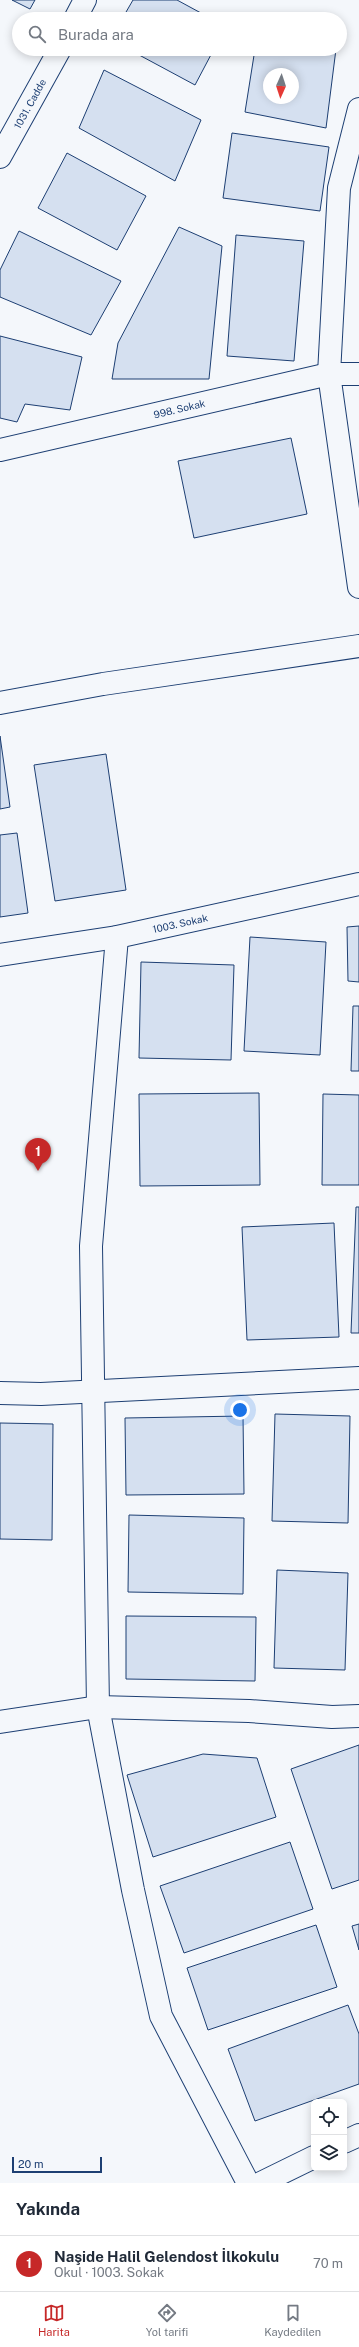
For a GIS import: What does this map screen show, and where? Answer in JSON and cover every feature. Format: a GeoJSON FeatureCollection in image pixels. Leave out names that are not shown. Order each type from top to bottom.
{"type":"FeatureCollection","features":[{"type":"Feature","properties":{"kind":"street"},"geometry":{"type":"LineString","coordinates":[[79,12],[85,0]]}},
{"type":"Feature","properties":{"kind":"street","name":"1031. Cadde"},"geometry":{"type":"LineString","coordinates":[[0,157],[56,56]]}},
{"type":"Feature","properties":{"kind":"street"},"geometry":{"type":"LineString","coordinates":[[359,109],[339,188],[329,374],[359,587]]}},
{"type":"Feature","properties":{"kind":"street","name":"998. Sokak"},"geometry":{"type":"LineString","coordinates":[[0,450],[329,374],[359,374]]}},
{"type":"Feature","properties":{"kind":"street"},"geometry":{"type":"LineString","coordinates":[[0,703],[103,684],[359,646]]}},
{"type":"Feature","properties":{"kind":"street","name":"1003. Sokak"},"geometry":{"type":"LineString","coordinates":[[0,955],[117,938],[359,884]]}},
{"type":"Feature","properties":{"kind":"street"},"geometry":{"type":"LineString","coordinates":[[117,938],[91,1246],[98,1706],[133,1890],[161,2016],[248,2183]]}},
{"type":"Feature","properties":{"kind":"street"},"geometry":{"type":"LineString","coordinates":[[0,1393],[40,1394],[94,1392],[359,1378]]}},
{"type":"Feature","properties":{"kind":"street"},"geometry":{"type":"LineString","coordinates":[[0,1722],[98,1706],[332,1717],[359,1716]]}},
{"type":"Feature","properties":{"kind":"street"},"geometry":{"type":"LineString","coordinates":[[347,2141],[359,2135]]}},
{"type":"Feature","properties":{"kind":"street"},"geometry":{"type":"LineString","coordinates":[[261,2183],[311,2158]]}},
{"type":"Feature","properties":{"kind":"building"},"geometry":{"type":"Polygon","coordinates":[[[12,0],[35,0],[30,9],[12,0]]]}},
{"type":"Feature","properties":{"kind":"building"},"geometry":{"type":"Polygon","coordinates":[[[133,0],[177,0],[199,12],[126,12],[133,0]]]}},
{"type":"Feature","properties":{"kind":"building"},"geometry":{"type":"Polygon","coordinates":[[[141,56],[210,56],[195,85],[141,56]]]}},
{"type":"Feature","properties":{"kind":"building"},"geometry":{"type":"Polygon","coordinates":[[[254,56],[335,56],[326,128],[245,112],[254,56]]]}},
{"type":"Feature","properties":{"kind":"building"},"geometry":{"type":"Polygon","coordinates":[[[104,70],[201,120],[175,181],[79,128],[104,70]]]}},
{"type":"Feature","properties":{"kind":"building"},"geometry":{"type":"Polygon","coordinates":[[[232,133],[329,147],[320,211],[223,198],[232,133]]]}},
{"type":"Feature","properties":{"kind":"building"},"geometry":{"type":"Polygon","coordinates":[[[67,153],[146,196],[117,250],[38,208],[67,153]]]}},
{"type":"Feature","properties":{"kind":"building"},"geometry":{"type":"Polygon","coordinates":[[[179,227],[222,246],[209,379],[112,379],[118,343],[179,227]]]}},
{"type":"Feature","properties":{"kind":"building"},"geometry":{"type":"Polygon","coordinates":[[[19,231],[121,281],[91,335],[0,297],[0,270],[19,231]]]}},
{"type":"Feature","properties":{"kind":"building"},"geometry":{"type":"Polygon","coordinates":[[[236,235],[304,241],[294,361],[227,356],[236,235]]]}},
{"type":"Feature","properties":{"kind":"building"},"geometry":{"type":"Polygon","coordinates":[[[0,336],[82,357],[70,410],[25,404],[17,422],[0,418],[0,336]]]}},
{"type":"Feature","properties":{"kind":"building"},"geometry":{"type":"Polygon","coordinates":[[[291,438],[307,514],[194,538],[178,461],[291,438]]]}},
{"type":"Feature","properties":{"kind":"building"},"geometry":{"type":"Polygon","coordinates":[[[0,736],[10,807],[0,809],[0,736]]]}},
{"type":"Feature","properties":{"kind":"building"},"geometry":{"type":"Polygon","coordinates":[[[106,754],[126,890],[55,901],[34,765],[106,754]]]}},
{"type":"Feature","properties":{"kind":"building"},"geometry":{"type":"Polygon","coordinates":[[[17,833],[28,913],[0,917],[0,835],[17,833]]]}},
{"type":"Feature","properties":{"kind":"building"},"geometry":{"type":"Polygon","coordinates":[[[359,926],[359,982],[348,981],[347,927],[359,926]]]}},
{"type":"Feature","properties":{"kind":"building"},"geometry":{"type":"Polygon","coordinates":[[[250,937],[326,942],[320,1055],[244,1051],[250,937]]]}},
{"type":"Feature","properties":{"kind":"building"},"geometry":{"type":"Polygon","coordinates":[[[141,962],[234,965],[231,1060],[139,1058],[141,962]]]}},
{"type":"Feature","properties":{"kind":"building"},"geometry":{"type":"Polygon","coordinates":[[[353,1006],[359,1006],[359,1071],[351,1071],[353,1006]]]}},
{"type":"Feature","properties":{"kind":"building"},"geometry":{"type":"Polygon","coordinates":[[[259,1093],[260,1185],[140,1186],[139,1094],[259,1093]]]}},
{"type":"Feature","properties":{"kind":"building"},"geometry":{"type":"Polygon","coordinates":[[[323,1094],[359,1095],[359,1185],[322,1185],[323,1094]]]}},
{"type":"Feature","properties":{"kind":"building"},"geometry":{"type":"Polygon","coordinates":[[[356,1207],[359,1207],[359,1333],[351,1333],[356,1207]]]}},
{"type":"Feature","properties":{"kind":"building"},"geometry":{"type":"Polygon","coordinates":[[[334,1223],[339,1337],[247,1340],[242,1227],[334,1223]]]}},
{"type":"Feature","properties":{"kind":"building"},"geometry":{"type":"Polygon","coordinates":[[[275,1414],[350,1416],[348,1523],[272,1521],[275,1414]]]}},
{"type":"Feature","properties":{"kind":"building"},"geometry":{"type":"Polygon","coordinates":[[[243,1416],[244,1494],[126,1495],[125,1418],[243,1416]]]}},
{"type":"Feature","properties":{"kind":"building"},"geometry":{"type":"Polygon","coordinates":[[[0,1423],[53,1424],[52,1540],[0,1539],[0,1423]]]}},
{"type":"Feature","properties":{"kind":"building"},"geometry":{"type":"Polygon","coordinates":[[[129,1515],[244,1518],[243,1594],[128,1592],[129,1515]]]}},
{"type":"Feature","properties":{"kind":"building"},"geometry":{"type":"Polygon","coordinates":[[[277,1570],[348,1573],[345,1670],[274,1668],[277,1570]]]}},
{"type":"Feature","properties":{"kind":"building"},"geometry":{"type":"Polygon","coordinates":[[[126,1616],[256,1617],[255,1681],[126,1679],[126,1616]]]}},
{"type":"Feature","properties":{"kind":"building"},"geometry":{"type":"Polygon","coordinates":[[[359,1745],[359,1880],[332,1889],[291,1769],[359,1745]]]}},
{"type":"Feature","properties":{"kind":"building"},"geometry":{"type":"Polygon","coordinates":[[[203,1754],[257,1758],[276,1817],[153,1857],[127,1775],[203,1754]]]}},
{"type":"Feature","properties":{"kind":"building"},"geometry":{"type":"Polygon","coordinates":[[[290,1842],[313,1909],[184,1953],[160,1886],[290,1842]]]}},
{"type":"Feature","properties":{"kind":"building"},"geometry":{"type":"Polygon","coordinates":[[[359,1924],[359,1950],[352,1926],[359,1924]]]}},
{"type":"Feature","properties":{"kind":"building"},"geometry":{"type":"Polygon","coordinates":[[[316,1925],[337,1987],[208,2030],[187,1968],[316,1925]]]}},
{"type":"Feature","properties":{"kind":"building"},"geometry":{"type":"Polygon","coordinates":[[[348,2005],[359,2034],[359,2084],[317,2099],[311,2099],[311,2101],[255,2121],[228,2049],[348,2005]]]}},
{"type":"Feature","properties":{"kind":"place","name":"Naşide Halil Gelendost İlkokulu"},"geometry":{"type":"Point","coordinates":[38,1171]}}]}
